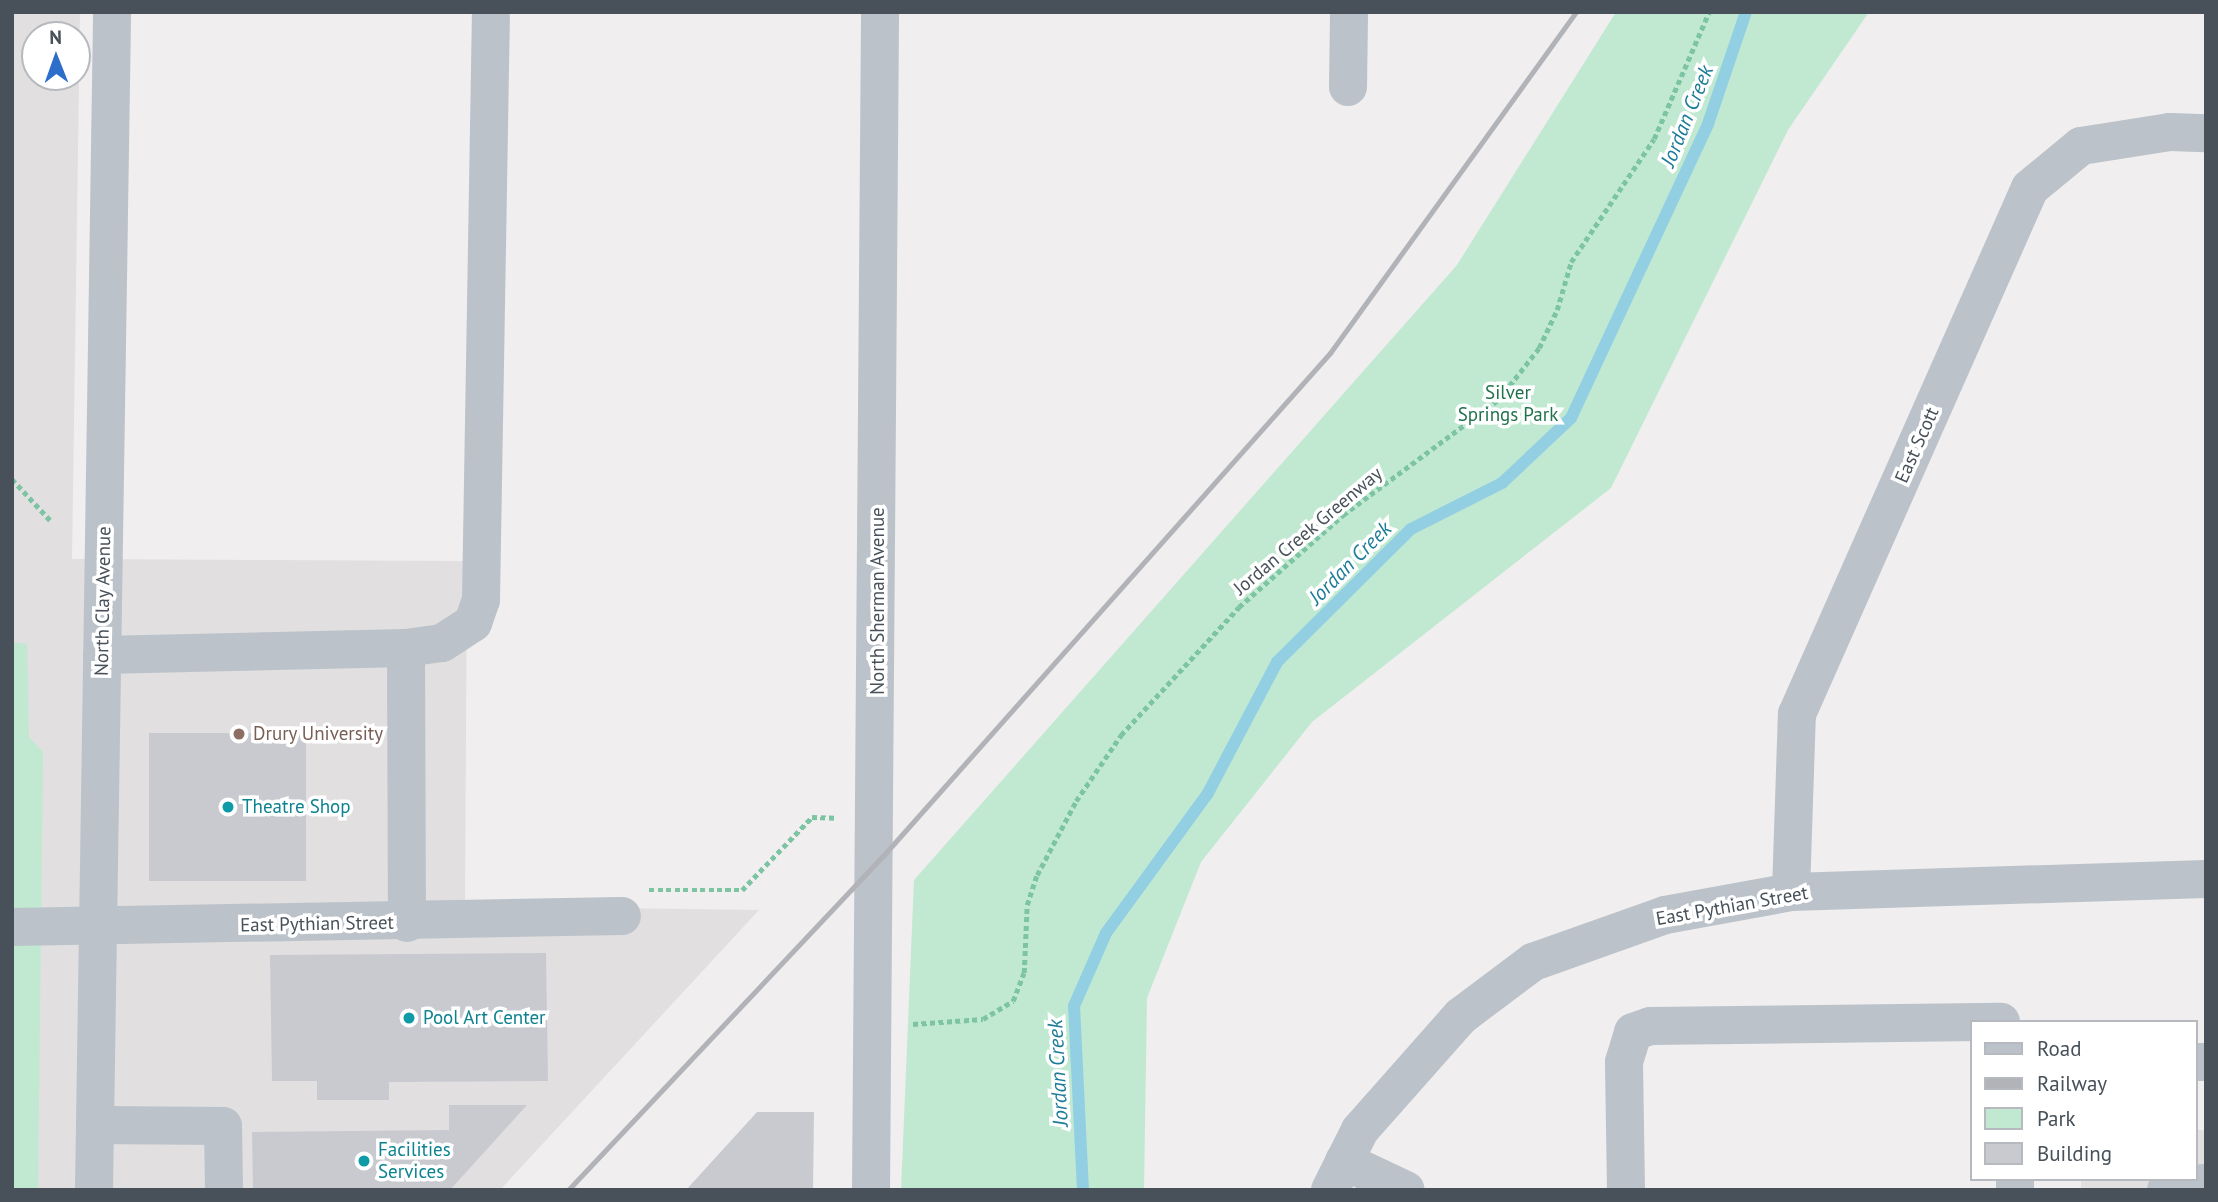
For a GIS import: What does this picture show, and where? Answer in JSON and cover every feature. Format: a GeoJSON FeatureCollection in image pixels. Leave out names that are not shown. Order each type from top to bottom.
{"type":"FeatureCollection","features":[{"type":"Feature","properties":{"kind":"street","name":"North Clay Avenue"},"geometry":{"type":"LineString","coordinates":[[94,1190],[112,12]]}},
{"type":"Feature","properties":{"kind":"street"},"geometry":{"type":"LineString","coordinates":[[102,655],[406,648],[442,643],[473,623],[481,600],[491,12]]}},
{"type":"Feature","properties":{"kind":"street","name":"North Sherman Avenue"},"geometry":{"type":"LineString","coordinates":[[871,1190],[880,12]]}},
{"type":"Feature","properties":{"kind":"street"},"geometry":{"type":"LineString","coordinates":[[1348,87],[1349,12]]}},
{"type":"Feature","properties":{"kind":"street","name":"East Scott"},"geometry":{"type":"LineString","coordinates":[[1791,892],[1797,714],[2030,188],[2081,146],[2170,132],[2206,133]]}},
{"type":"Feature","properties":{"kind":"street"},"geometry":{"type":"LineString","coordinates":[[406,648],[407,923]]}},
{"type":"Feature","properties":{"kind":"street","name":"East Pythian Street"},"geometry":{"type":"LineString","coordinates":[[1337,1176],[1360,1130],[1408,1072],[1461,1016],[1533,962],[1664,915],[1791,892],[2206,879]]}},
{"type":"Feature","properties":{"kind":"street","name":"East Pythian Street"},"geometry":{"type":"LineString","coordinates":[[12,927],[407,923],[622,916]]}},
{"type":"Feature","properties":{"kind":"street"},"geometry":{"type":"LineString","coordinates":[[1626,1190],[1624,1062],[1633,1032],[1662,1025],[1969,1022]]}},
{"type":"Feature","properties":{"kind":"street"},"geometry":{"type":"LineString","coordinates":[[95,1125],[223,1126],[224,1190]]}},
{"type":"Feature","properties":{"kind":"street"},"geometry":{"type":"LineString","coordinates":[[1337,1176],[1406,1190]]}},
{"type":"Feature","properties":{"kind":"street"},"geometry":{"type":"LineString","coordinates":[[2166,1190],[2168,1185],[2206,1183]]}},
{"type":"Feature","properties":{"kind":"path","name":"Jordan Creek Greenway"},"geometry":{"type":"LineString","coordinates":[[913,1024],[983,1019],[1013,1001],[1024,973],[1027,905],[1037,875],[1076,801],[1121,735],[1240,607],[1343,515],[1499,399],[1539,348],[1557,310],[1571,262],[1654,139],[1709,12]]}},
{"type":"Feature","properties":{"kind":"path"},"geometry":{"type":"LineString","coordinates":[[12,479],[51,521]]}},
{"type":"Feature","properties":{"kind":"shaded area","name":"Drury University"},"geometry":{"type":"Polygon","coordinates":[[[12,12],[80,12],[80,21],[21,21],[21,91],[79,91],[72,559],[467,561],[465,906],[759,910],[500,1190],[12,1190],[12,12]]]}},
{"type":"Feature","properties":{"kind":"shaded area"},"geometry":{"type":"Polygon","coordinates":[[[2197,1130],[2206,1130],[2206,1190],[2081,1190],[2081,1181],[2197,1181],[2197,1130]]]}},
{"type":"Feature","properties":{"kind":"green space","name":"Silver Springs Park"},"geometry":{"type":"Polygon","coordinates":[[[1616,12],[1869,12],[1788,130],[1611,488],[1312,722],[1201,862],[1147,998],[1144,1190],[901,1190],[914,880],[1457,265],[1616,12]]]}},
{"type":"Feature","properties":{"kind":"green space"},"geometry":{"type":"Polygon","coordinates":[[[12,642],[27,644],[29,737],[43,752],[38,1190],[12,1190],[12,642]]]}},
{"type":"Feature","properties":{"kind":"building","name":"Theatre Shop"},"geometry":{"type":"Polygon","coordinates":[[[149,733],[306,733],[306,881],[149,881],[149,733]]]}},
{"type":"Feature","properties":{"kind":"building","name":"Pool Art Center"},"geometry":{"type":"Polygon","coordinates":[[[546,953],[548,1081],[389,1082],[389,1100],[317,1100],[317,1081],[272,1081],[270,955],[546,953]]]}},
{"type":"Feature","properties":{"kind":"building","name":"Facilities Services"},"geometry":{"type":"Polygon","coordinates":[[[449,1105],[527,1105],[450,1190],[253,1190],[252,1132],[449,1130],[449,1105]]]}},
{"type":"Feature","properties":{"kind":"building"},"geometry":{"type":"Polygon","coordinates":[[[757,1112],[814,1112],[813,1190],[686,1190],[757,1112]]]}},
{"type":"Feature","properties":{"kind":"waterway","name":"Jordan Creek"},"geometry":{"type":"LineString","coordinates":[[1083,1190],[1074,1006],[1106,933],[1208,793],[1277,662],[1411,529],[1502,483],[1571,418],[1708,124],[1746,12]]}},
{"type":"Feature","properties":{"kind":"railway"},"geometry":{"type":"LineString","coordinates":[[568,1190],[882,857],[1330,353],[1576,12]]}},
{"type":"Feature","properties":{"kind":"place","name":"Drury University"},"geometry":{"type":"Point","coordinates":[239,734]}},
{"type":"Feature","properties":{"kind":"place","name":"Theatre Shop"},"geometry":{"type":"Point","coordinates":[228,807]}},
{"type":"Feature","properties":{"kind":"place","name":"Pool Art Center"},"geometry":{"type":"Point","coordinates":[409,1018]}},
{"type":"Feature","properties":{"kind":"place","name":"Facilities Services"},"geometry":{"type":"Point","coordinates":[364,1161]}}]}
